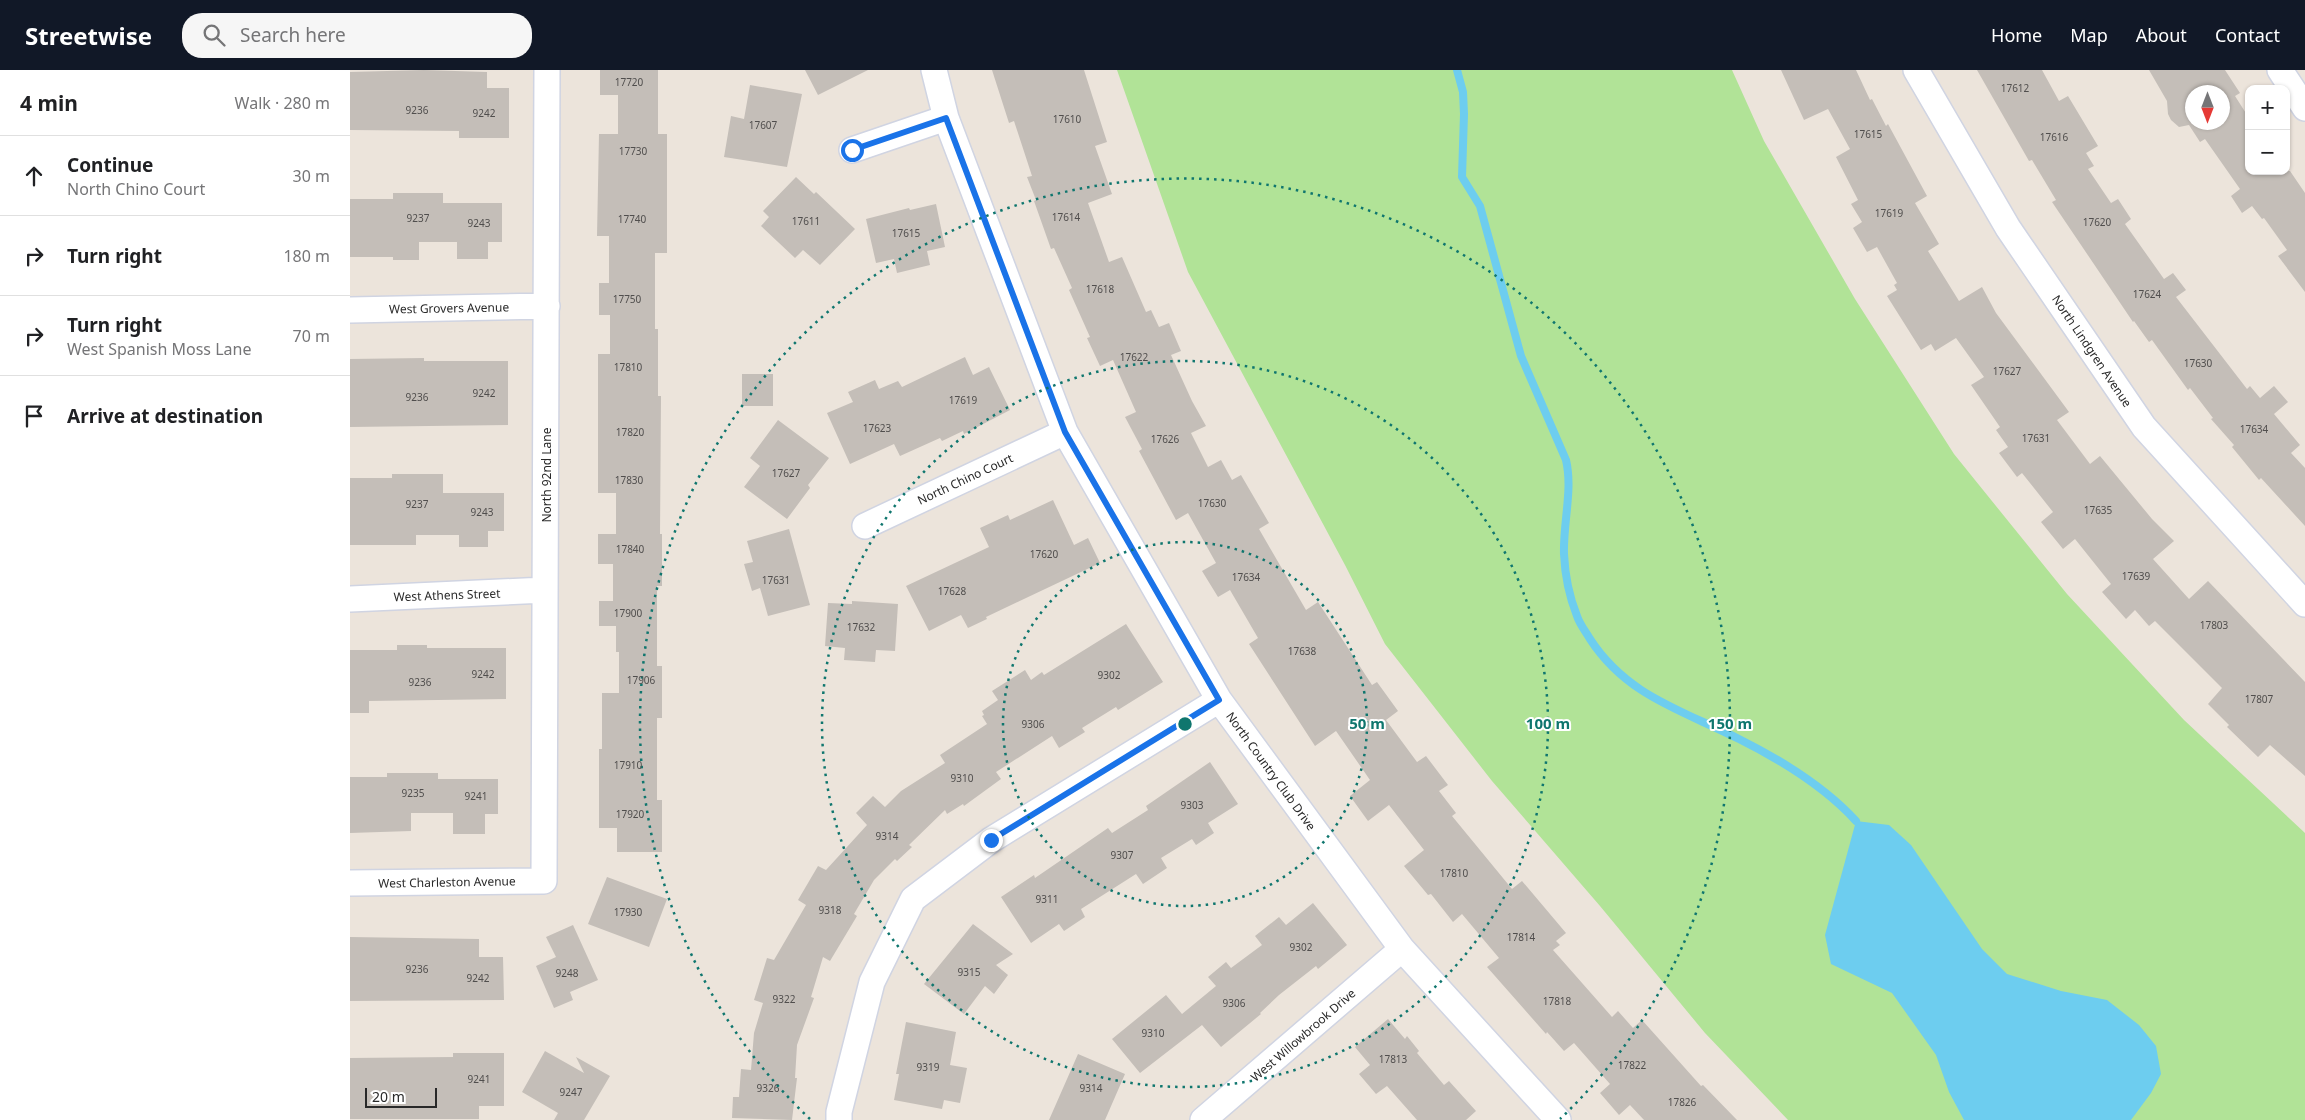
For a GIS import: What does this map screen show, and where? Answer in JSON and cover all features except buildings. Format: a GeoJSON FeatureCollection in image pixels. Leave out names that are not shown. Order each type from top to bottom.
{"type":"FeatureCollection","features":[{"type":"Feature","properties":{"kind":"street","name":"North 92nd Lane"},"geometry":{"type":"LineString","coordinates":[[544,880],[547,70]]}},
{"type":"Feature","properties":{"kind":"street","name":"North Country Club Drive"},"geometry":{"type":"LineString","coordinates":[[934,70],[946,118],[1065,432],[1219,700],[1402,950],[1558,1120]]}},
{"type":"Feature","properties":{"kind":"street","name":"North Lindgren Avenue"},"geometry":{"type":"LineString","coordinates":[[1916,70],[2008,228],[2144,427],[2305,604]]}},
{"type":"Feature","properties":{"kind":"street"},"geometry":{"type":"LineString","coordinates":[[2280,70],[2305,108]]}},
{"type":"Feature","properties":{"kind":"street"},"geometry":{"type":"LineString","coordinates":[[852,150],[946,118]]}},
{"type":"Feature","properties":{"kind":"street","name":"West Grovers Avenue"},"geometry":{"type":"LineString","coordinates":[[350,310],[547,306]]}},
{"type":"Feature","properties":{"kind":"street","name":"North Chino Court"},"geometry":{"type":"LineString","coordinates":[[865,526],[1065,432]]}},
{"type":"Feature","properties":{"kind":"street","name":"West Athens Street"},"geometry":{"type":"LineString","coordinates":[[350,599],[545,590]]}},
{"type":"Feature","properties":{"kind":"street"},"geometry":{"type":"LineString","coordinates":[[840,1120],[839,1112],[872,982],[913,899],[991,840],[1219,700]]}},
{"type":"Feature","properties":{"kind":"street","name":"West Charleston Avenue"},"geometry":{"type":"LineString","coordinates":[[350,883],[544,880]]}},
{"type":"Feature","properties":{"kind":"street","name":"West Willowbrook Drive"},"geometry":{"type":"LineString","coordinates":[[1203,1120],[1402,950]]}},
{"type":"Feature","properties":{"kind":"green space"},"geometry":{"type":"Polygon","coordinates":[[[1117,70],[1732,70],[1764,141],[1855,299],[1954,454],[2067,594],[2184,720],[2305,833],[2305,1120],[1788,1120],[1705,1033],[1600,906],[1492,781],[1385,644],[1345,565],[1188,272],[1117,70]]]}},
{"type":"Feature","properties":{"kind":"water"},"geometry":{"type":"Polygon","coordinates":[[[1856,821],[1889,825],[1911,845],[1982,949],[2007,974],[2061,991],[2107,1000],[2139,1025],[2156,1046],[2161,1074],[2151,1093],[2131,1120],[1964,1120],[1949,1092],[1936,1055],[1892,993],[1831,964],[1825,935],[1856,821]]]}},
{"type":"Feature","properties":{"kind":"waterway"},"geometry":{"type":"LineString","coordinates":[[1457,70],[1463,92],[1462,177],[1480,206],[1521,356],[1566,460],[1568,471],[1564,542],[1566,578],[1580,622],[1605,658],[1621,675],[1638,688],[1657,700],[1739,739],[1786,765],[1830,796],[1856,821]]}},
{"type":"Feature","properties":{"kind":"route"},"geometry":{"type":"LineString","coordinates":[[852,150],[946,118],[1065,432],[1219,700],[991,840]]}}]}
